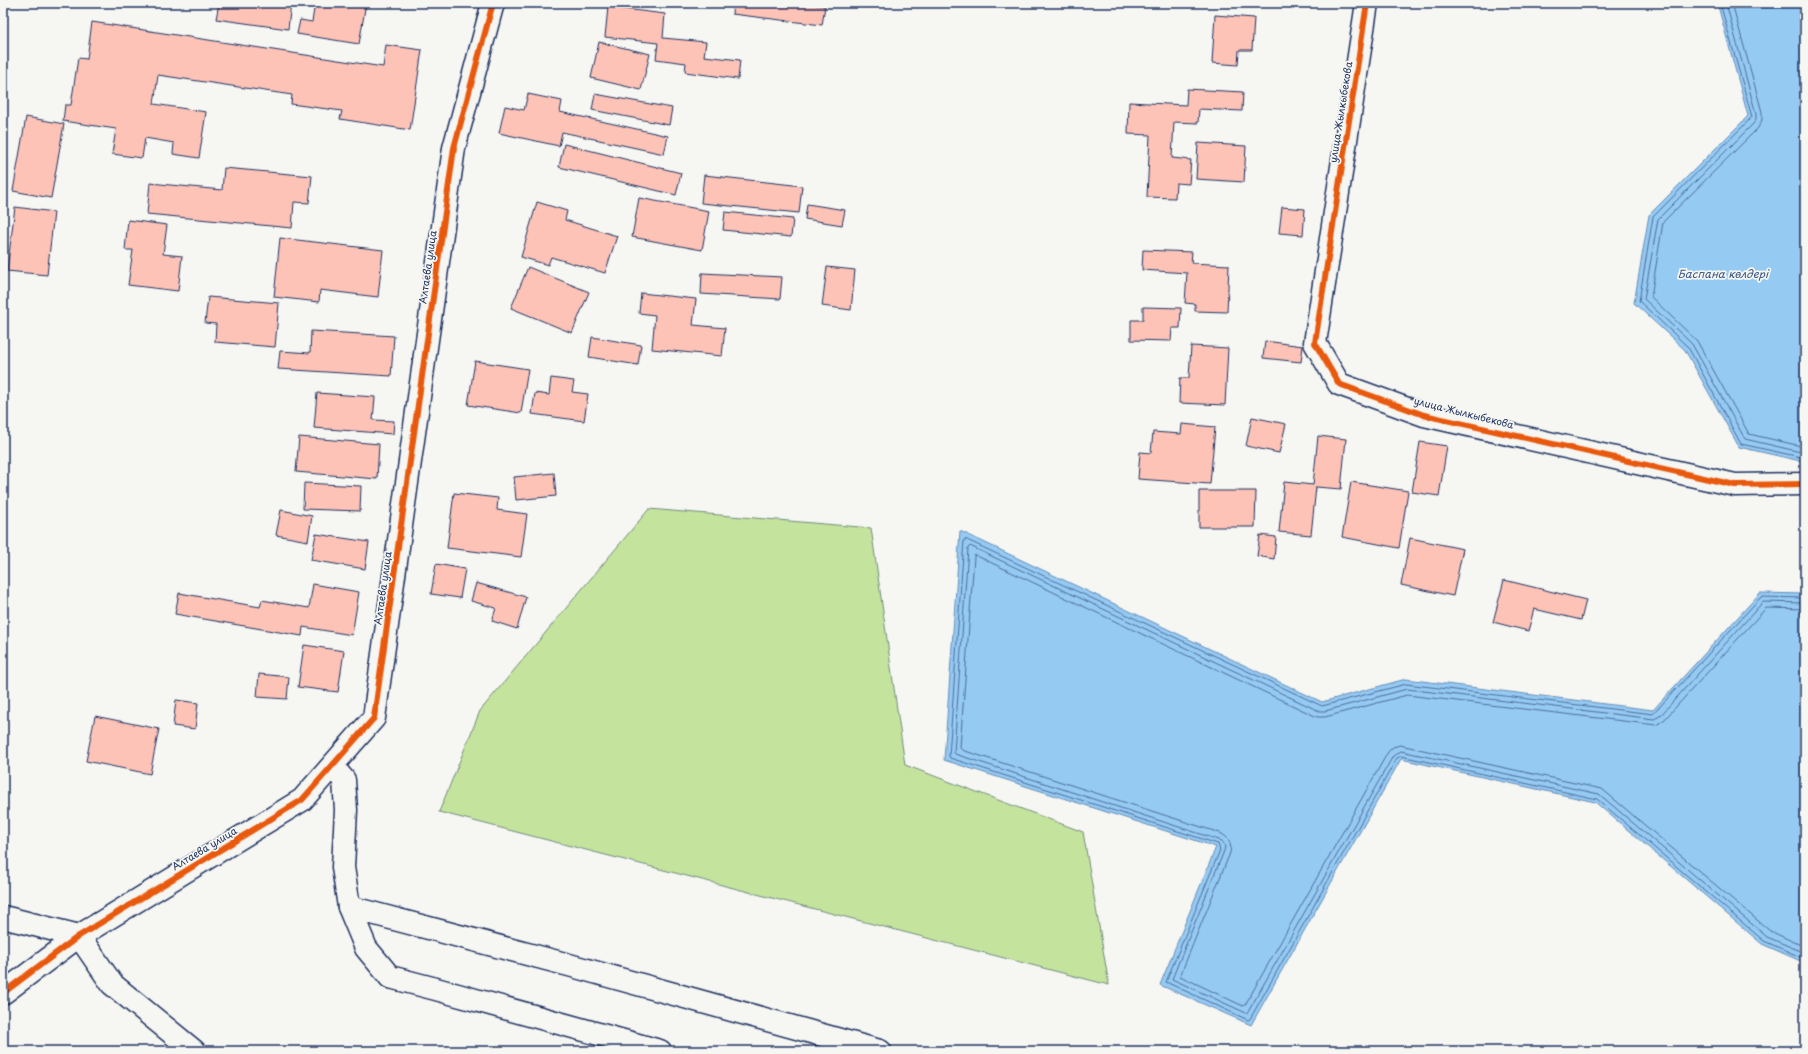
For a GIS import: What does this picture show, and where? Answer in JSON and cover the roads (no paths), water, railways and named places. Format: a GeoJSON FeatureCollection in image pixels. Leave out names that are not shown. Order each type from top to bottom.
{"type":"FeatureCollection","features":[{"type":"Feature","properties":{"kind":"street","name":"Алтаева улица"},"geometry":{"type":"LineString","coordinates":[[3,993],[79,936],[302,800],[374,718],[454,148],[493,3]]}},
{"type":"Feature","properties":{"kind":"street","name":"улица Жылкыбекова"},"geometry":{"type":"LineString","coordinates":[[1367,3],[1315,343],[1339,384],[1424,415],[1735,485],[1805,484]]}},
{"type":"Feature","properties":{"kind":"street"},"geometry":{"type":"LineString","coordinates":[[332,766],[344,780],[346,810],[343,867],[349,907],[366,948],[390,977],[660,1051]]}},
{"type":"Feature","properties":{"kind":"street"},"geometry":{"type":"LineString","coordinates":[[349,907],[570,965],[880,1051]]}},
{"type":"Feature","properties":{"kind":"street"},"geometry":{"type":"LineString","coordinates":[[3,918],[79,936],[112,984],[194,1051]]}},
{"type":"Feature","properties":{"kind":"water","name":"Баспана көлдері"},"geometry":{"type":"Polygon","coordinates":[[[1625,3],[1805,3],[1805,462],[1739,447],[1685,350],[1634,303],[1649,215],[1748,116],[1718,6],[1625,3]]]}},
{"type":"Feature","properties":{"kind":"water"},"geometry":{"type":"Polygon","coordinates":[[[960,531],[1322,702],[1406,679],[1653,710],[1760,593],[1805,594],[1805,963],[1762,944],[1595,802],[1401,759],[1251,1025],[1160,985],[1216,847],[944,760],[960,531]]]}}]}
